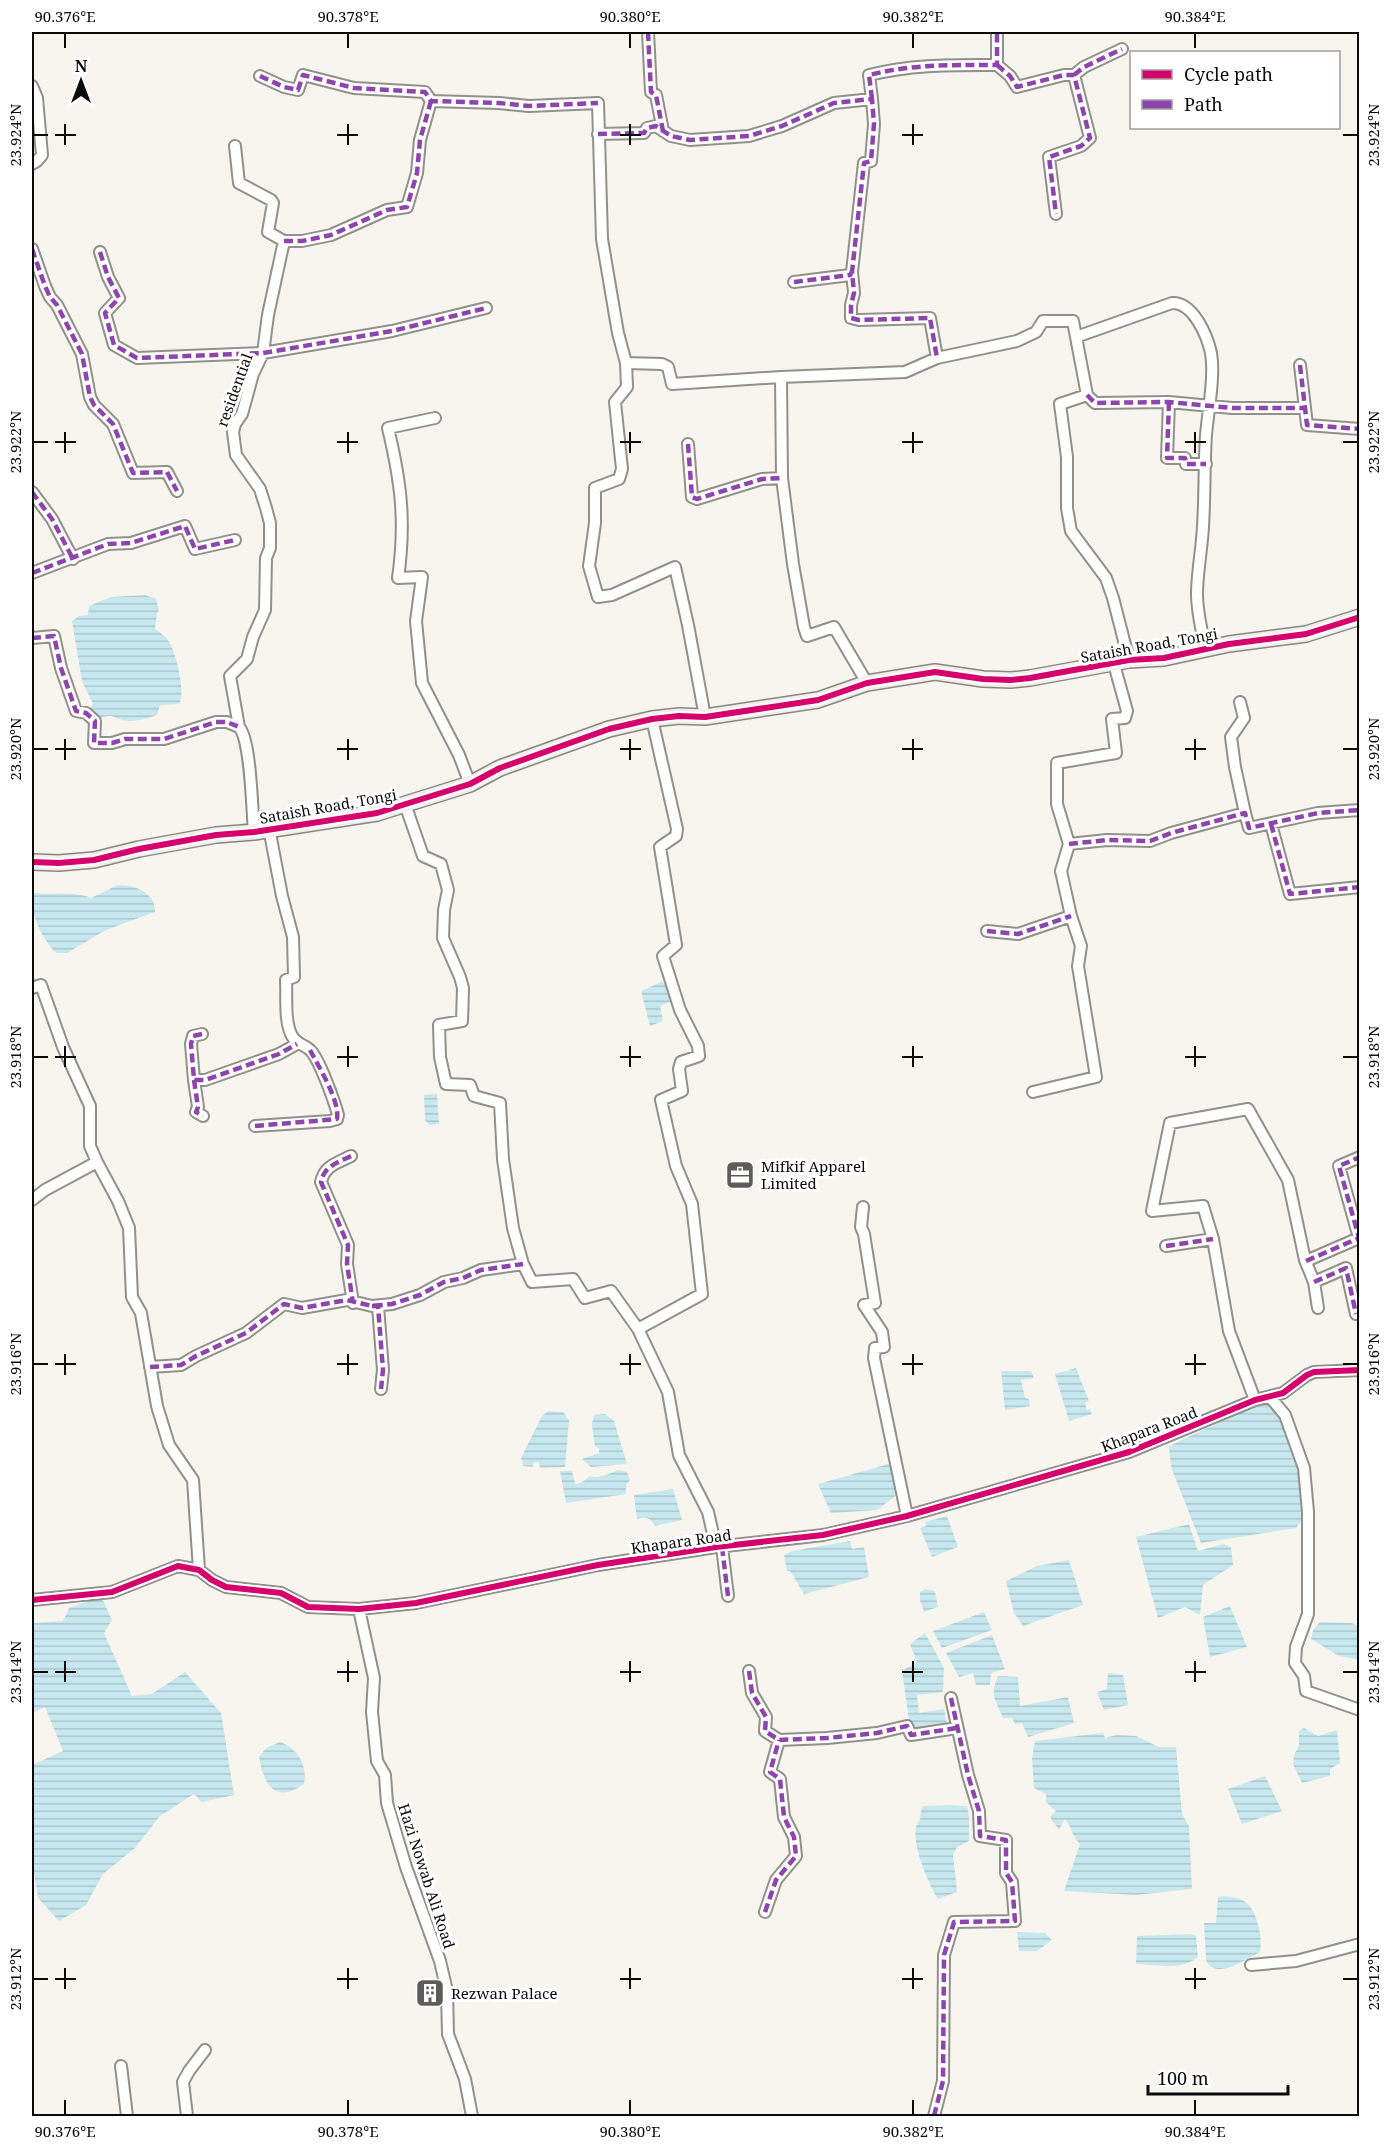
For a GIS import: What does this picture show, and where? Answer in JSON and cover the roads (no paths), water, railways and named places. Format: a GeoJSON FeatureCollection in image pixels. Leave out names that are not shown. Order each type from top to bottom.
{"type":"FeatureCollection","features":[{"type":"Feature","properties":{"kind":"street"},"geometry":{"type":"LineString","coordinates":[[648,32],[651,92],[656,95],[663,131]]}},
{"type":"Feature","properties":{"kind":"street"},"geometry":{"type":"LineString","coordinates":[[997,65],[998,32]]}},
{"type":"Feature","properties":{"kind":"street"},"geometry":{"type":"LineString","coordinates":[[937,358],[930,318],[859,320],[851,318],[854,293],[852,272],[864,163],[871,161],[874,124],[870,75],[895,69],[939,64],[997,65],[1011,76],[1017,87],[1064,75],[1074,75],[1084,67],[1122,49]]}},
{"type":"Feature","properties":{"kind":"street"},"geometry":{"type":"LineString","coordinates":[[235,146],[239,183],[271,200],[273,203],[268,232],[284,241],[302,241],[331,235],[387,210],[407,207],[417,173],[420,140],[431,101],[425,92],[354,88],[303,75],[298,90],[284,87],[260,76]]}},
{"type":"Feature","properties":{"kind":"street"},"geometry":{"type":"LineString","coordinates":[[1056,214],[1049,158],[1081,146],[1090,138],[1074,75]]}},
{"type":"Feature","properties":{"kind":"street"},"geometry":{"type":"LineString","coordinates":[[32,86],[37,98],[42,155],[32,164]]}},
{"type":"Feature","properties":{"kind":"street"},"geometry":{"type":"LineString","coordinates":[[598,134],[644,133],[647,128],[656,126],[671,135],[690,140],[749,136],[782,126],[834,103],[872,99]]}},
{"type":"Feature","properties":{"kind":"street"},"geometry":{"type":"LineString","coordinates":[[431,101],[529,106],[598,103],[602,239],[618,333],[626,363],[627,387],[615,402],[622,469],[619,479],[595,488],[595,523],[589,566],[598,597],[612,595],[675,567],[705,717]]}},
{"type":"Feature","properties":{"kind":"street","name":"residential"},"geometry":{"type":"LineString","coordinates":[[254,832],[248,760],[243,732],[238,727],[230,676],[248,659],[253,637],[265,610],[266,558],[270,548],[270,523],[260,489],[236,455],[233,432],[242,414],[253,374],[263,353],[267,315],[284,241]]}},
{"type":"Feature","properties":{"kind":"street"},"geometry":{"type":"LineString","coordinates":[[32,249],[45,286],[82,354],[90,397],[94,405],[113,424],[133,473],[167,472],[177,491]]}},
{"type":"Feature","properties":{"kind":"street"},"geometry":{"type":"LineString","coordinates":[[100,252],[108,277],[119,298],[105,313],[114,345],[137,358],[263,353],[392,331],[486,308]]}},
{"type":"Feature","properties":{"kind":"street"},"geometry":{"type":"LineString","coordinates":[[794,282],[840,277],[850,275],[852,272]]}},
{"type":"Feature","properties":{"kind":"street"},"geometry":{"type":"LineString","coordinates":[[1076,337],[1180,302],[1186,306],[1200,325],[1211,354],[1210,406],[1206,435],[1197,595],[1205,648]]}},
{"type":"Feature","properties":{"kind":"street"},"geometry":{"type":"LineString","coordinates":[[626,363],[668,366],[672,384],[905,372],[937,358],[1017,341],[1036,332],[1043,321],[1072,321],[1088,395],[1095,403],[1169,402],[1232,408],[1305,408]]}},
{"type":"Feature","properties":{"kind":"street"},"geometry":{"type":"LineString","coordinates":[[1300,364],[1307,425],[1359,429]]}},
{"type":"Feature","properties":{"kind":"street"},"geometry":{"type":"LineString","coordinates":[[781,377],[782,478],[793,564],[807,636],[834,627],[867,683]]}},
{"type":"Feature","properties":{"kind":"street"},"geometry":{"type":"LineString","coordinates":[[1033,1092],[1096,1077],[1078,966],[1081,946],[1071,916],[1061,871],[1069,844],[1057,804],[1057,763],[1116,753],[1112,719],[1125,717],[1127,711],[1113,598],[1106,578],[1071,531],[1067,508],[1067,457],[1060,404],[1088,395]]}},
{"type":"Feature","properties":{"kind":"street"},"geometry":{"type":"LineString","coordinates":[[1169,402],[1167,458],[1185,458],[1186,464],[1206,464]]}},
{"type":"Feature","properties":{"kind":"street"},"geometry":{"type":"LineString","coordinates":[[435,418],[388,428],[398,471],[403,508],[403,546],[398,578],[422,577],[416,621],[422,683],[459,755],[470,784]]}},
{"type":"Feature","properties":{"kind":"street"},"geometry":{"type":"LineString","coordinates":[[688,444],[693,497],[697,499],[762,479],[782,478]]}},
{"type":"Feature","properties":{"kind":"street"},"geometry":{"type":"LineString","coordinates":[[32,492],[52,519],[73,559]]}},
{"type":"Feature","properties":{"kind":"street"},"geometry":{"type":"LineString","coordinates":[[32,573],[108,544],[131,543],[185,526],[195,549],[235,540]]}},
{"type":"Feature","properties":{"kind":"street","name":"Sataish Road, Tongi"},"geometry":{"type":"LineString","coordinates":[[32,862],[59,863],[94,860],[216,835],[254,832],[377,813],[470,784],[501,768],[609,729],[652,719],[679,716],[705,717],[818,700],[867,683],[935,672],[983,679],[1011,680],[1122,662],[1164,658],[1205,648],[1306,634],[1359,617]]}},
{"type":"Feature","properties":{"kind":"street"},"geometry":{"type":"LineString","coordinates":[[32,638],[54,636],[61,668],[76,711],[86,713],[95,721],[94,743],[112,743],[125,739],[164,739],[216,722],[226,722],[238,727]]}},
{"type":"Feature","properties":{"kind":"street"},"geometry":{"type":"LineString","coordinates":[[1240,702],[1244,718],[1231,737],[1235,767],[1249,828],[1318,813],[1359,810]]}},
{"type":"Feature","properties":{"kind":"street"},"geometry":{"type":"LineString","coordinates":[[638,1329],[702,1294],[692,1204],[675,1166],[661,1100],[682,1091],[679,1070],[681,1062],[699,1056],[693,1036],[680,1010],[663,956],[676,945],[660,847],[676,836],[677,829],[652,719]]}},
{"type":"Feature","properties":{"kind":"street"},"geometry":{"type":"LineString","coordinates":[[405,804],[423,856],[441,864],[448,890],[444,910],[443,938],[463,988],[462,1021],[439,1025],[440,1057],[446,1084],[470,1085],[474,1096],[500,1103],[503,1159],[513,1228],[522,1264],[532,1282],[573,1279],[585,1298],[611,1291],[638,1329],[668,1392],[679,1455],[708,1512],[719,1547],[728,1596]]}},
{"type":"Feature","properties":{"kind":"street"},"geometry":{"type":"LineString","coordinates":[[1069,844],[1107,840],[1150,841],[1245,813]]}},
{"type":"Feature","properties":{"kind":"street"},"geometry":{"type":"LineString","coordinates":[[1271,824],[1290,894],[1359,886]]}},
{"type":"Feature","properties":{"kind":"street"},"geometry":{"type":"LineString","coordinates":[[255,1126],[337,1119],[336,1107],[329,1087],[310,1050],[297,1044],[288,1024],[286,981],[294,977],[293,936],[282,896],[270,828]]}},
{"type":"Feature","properties":{"kind":"street"},"geometry":{"type":"LineString","coordinates":[[987,931],[1018,934],[1071,916]]}},
{"type":"Feature","properties":{"kind":"street"},"geometry":{"type":"LineString","coordinates":[[32,988],[41,985],[63,1047],[90,1106],[90,1146],[129,1228],[132,1297],[141,1313],[157,1406],[169,1445],[193,1480],[199,1570],[177,1566],[112,1592],[32,1600]]}},
{"type":"Feature","properties":{"kind":"street"},"geometry":{"type":"LineString","coordinates":[[202,1034],[193,1036],[191,1044],[198,1107],[196,1112],[203,1116]]}},
{"type":"Feature","properties":{"kind":"street"},"geometry":{"type":"LineString","coordinates":[[194,1080],[205,1080],[279,1054],[297,1044]]}},
{"type":"Feature","properties":{"kind":"street"},"geometry":{"type":"LineString","coordinates":[[1255,1400],[1229,1331],[1213,1239],[1203,1206],[1152,1211],[1170,1123],[1248,1109],[1288,1180],[1306,1261],[1314,1282],[1318,1308]]}},
{"type":"Feature","properties":{"kind":"street"},"geometry":{"type":"LineString","coordinates":[[351,1156],[328,1167],[321,1182],[348,1245],[347,1264],[352,1303]]}},
{"type":"Feature","properties":{"kind":"street"},"geometry":{"type":"LineString","coordinates":[[1306,1261],[1359,1238],[1339,1166],[1359,1158]]}},
{"type":"Feature","properties":{"kind":"street"},"geometry":{"type":"LineString","coordinates":[[32,1200],[45,1190],[97,1162]]}},
{"type":"Feature","properties":{"kind":"street"},"geometry":{"type":"LineString","coordinates":[[863,1207],[861,1227],[875,1303],[864,1305],[882,1332],[885,1347],[875,1348],[874,1358],[906,1516]]}},
{"type":"Feature","properties":{"kind":"street"},"geometry":{"type":"LineString","coordinates":[[1166,1246],[1213,1239]]}},
{"type":"Feature","properties":{"kind":"street"},"geometry":{"type":"LineString","coordinates":[[372,1305],[392,1304],[420,1295],[444,1282],[463,1278],[481,1270],[522,1264]]}},
{"type":"Feature","properties":{"kind":"street"},"geometry":{"type":"LineString","coordinates":[[1314,1282],[1346,1268],[1356,1314]]}},
{"type":"Feature","properties":{"kind":"street"},"geometry":{"type":"LineString","coordinates":[[150,1367],[181,1365],[246,1333],[284,1304],[302,1308],[347,1300],[352,1303],[378,1306],[383,1370],[381,1389]]}},
{"type":"Feature","properties":{"kind":"street","name":"Khapara Road"},"geometry":{"type":"LineString","coordinates":[[199,1570],[226,1587],[281,1593],[308,1607],[360,1609],[416,1603],[598,1565],[719,1547],[823,1535],[906,1516],[1129,1452],[1255,1400],[1283,1392],[1314,1372],[1359,1370]]}},
{"type":"Feature","properties":{"kind":"street"},"geometry":{"type":"LineString","coordinates":[[1270,1397],[1285,1415],[1305,1468],[1308,1512],[1308,1614],[1296,1647],[1295,1663],[1304,1676],[1306,1691],[1359,1710]]}},
{"type":"Feature","properties":{"kind":"street","name":"Hazi Nowab Ali Road"},"geometry":{"type":"LineString","coordinates":[[360,1609],[374,1678],[372,1712],[377,1761],[385,1775],[387,1803],[406,1867],[440,1961],[447,1991],[448,2034],[465,2079],[472,2116]]}},
{"type":"Feature","properties":{"kind":"street"},"geometry":{"type":"LineString","coordinates":[[748,1671],[752,1693],[766,1717],[765,1731],[778,1740],[877,1733],[906,1726],[911,1735],[957,1728]]}},
{"type":"Feature","properties":{"kind":"street"},"geometry":{"type":"LineString","coordinates":[[934,2116],[943,2081],[944,1955],[954,1922],[1016,1922],[1012,1882],[1006,1873],[1006,1840],[980,1836],[979,1811],[968,1775],[951,1698]]}},
{"type":"Feature","properties":{"kind":"street"},"geometry":{"type":"LineString","coordinates":[[765,1912],[776,1880],[796,1856],[794,1837],[784,1817],[780,1779],[770,1772],[778,1740]]}},
{"type":"Feature","properties":{"kind":"street"},"geometry":{"type":"LineString","coordinates":[[1251,1965],[1296,1961],[1359,1944]]}},
{"type":"Feature","properties":{"kind":"street"},"geometry":{"type":"LineString","coordinates":[[188,2116],[183,2082],[205,2050]]}},
{"type":"Feature","properties":{"kind":"street"},"geometry":{"type":"LineString","coordinates":[[122,2066],[127,2116]]}},
{"type":"Feature","properties":{"kind":"water"},"geometry":{"type":"Polygon","coordinates":[[[145,595],[156,599],[159,610],[155,629],[168,641],[175,656],[181,683],[179,704],[160,705],[157,715],[136,721],[110,716],[99,718],[90,709],[93,704],[82,681],[72,621],[79,616],[88,615],[89,606],[111,597],[145,595]]]}},
{"type":"Feature","properties":{"kind":"water"},"geometry":{"type":"Polygon","coordinates":[[[118,885],[143,891],[152,900],[155,912],[106,930],[67,953],[56,953],[38,925],[33,909],[33,893],[70,894],[91,898],[118,885]]]}},
{"type":"Feature","properties":{"kind":"water"},"geometry":{"type":"Polygon","coordinates":[[[661,982],[667,983],[675,1000],[660,1006],[663,1021],[650,1026],[641,991],[661,982]]]}},
{"type":"Feature","properties":{"kind":"water"},"geometry":{"type":"Polygon","coordinates":[[[437,1094],[439,1124],[429,1125],[425,1120],[424,1095],[437,1094]]]}},
{"type":"Feature","properties":{"kind":"water"},"geometry":{"type":"Polygon","coordinates":[[[1076,1368],[1089,1401],[1085,1403],[1087,1410],[1090,1409],[1092,1414],[1069,1421],[1055,1374],[1076,1368]]]}},
{"type":"Feature","properties":{"kind":"water"},"geometry":{"type":"Polygon","coordinates":[[[1001,1371],[1031,1371],[1034,1378],[1021,1380],[1025,1398],[1029,1399],[1030,1406],[1005,1410],[1001,1371]]]}},
{"type":"Feature","properties":{"kind":"water"},"geometry":{"type":"Polygon","coordinates":[[[1266,1400],[1287,1428],[1304,1476],[1306,1514],[1296,1528],[1201,1543],[1171,1467],[1169,1446],[1266,1400]]]}},
{"type":"Feature","properties":{"kind":"water"},"geometry":{"type":"Polygon","coordinates":[[[548,1411],[563,1412],[569,1420],[565,1467],[540,1468],[539,1462],[533,1463],[533,1467],[523,1466],[521,1458],[542,1416],[548,1411]]]}},
{"type":"Feature","properties":{"kind":"water"},"geometry":{"type":"Polygon","coordinates":[[[605,1414],[614,1421],[627,1464],[591,1467],[582,1459],[599,1453],[599,1448],[595,1447],[592,1424],[594,1415],[605,1414]]]}},
{"type":"Feature","properties":{"kind":"water"},"geometry":{"type":"Polygon","coordinates":[[[892,1463],[898,1494],[877,1510],[831,1513],[818,1484],[892,1463]]]}},
{"type":"Feature","properties":{"kind":"water"},"geometry":{"type":"Polygon","coordinates":[[[618,1470],[627,1472],[630,1480],[626,1485],[626,1494],[566,1503],[560,1471],[572,1471],[575,1484],[581,1483],[590,1476],[601,1476],[618,1470]]]}},
{"type":"Feature","properties":{"kind":"water"},"geometry":{"type":"Polygon","coordinates":[[[673,1489],[682,1520],[655,1526],[648,1518],[637,1519],[634,1495],[673,1489]]]}},
{"type":"Feature","properties":{"kind":"water"},"geometry":{"type":"Polygon","coordinates":[[[947,1516],[958,1547],[932,1557],[920,1528],[926,1526],[925,1522],[947,1516]]]}},
{"type":"Feature","properties":{"kind":"water"},"geometry":{"type":"Polygon","coordinates":[[[1189,1524],[1198,1551],[1223,1544],[1231,1547],[1233,1565],[1203,1585],[1200,1615],[1185,1607],[1158,1618],[1136,1537],[1189,1524]]]}},
{"type":"Feature","properties":{"kind":"water"},"geometry":{"type":"Polygon","coordinates":[[[850,1541],[852,1549],[864,1547],[869,1577],[804,1594],[790,1571],[787,1571],[784,1555],[792,1551],[850,1541]]]}},
{"type":"Feature","properties":{"kind":"water"},"geometry":{"type":"Polygon","coordinates":[[[1069,1560],[1083,1605],[1023,1626],[1014,1613],[1006,1581],[1037,1566],[1069,1560]]]}},
{"type":"Feature","properties":{"kind":"water"},"geometry":{"type":"Polygon","coordinates":[[[926,1589],[935,1591],[938,1607],[924,1612],[920,1592],[926,1589]]]}},
{"type":"Feature","properties":{"kind":"water"},"geometry":{"type":"Polygon","coordinates":[[[101,1596],[112,1620],[104,1633],[132,1696],[152,1694],[185,1672],[221,1713],[234,1795],[202,1802],[194,1794],[160,1816],[135,1848],[103,1874],[86,1905],[59,1921],[38,1898],[32,1860],[32,1765],[63,1751],[45,1707],[32,1713],[32,1623],[63,1621],[69,1608],[101,1596]]]}},
{"type":"Feature","properties":{"kind":"water"},"geometry":{"type":"Polygon","coordinates":[[[1230,1606],[1247,1647],[1210,1657],[1203,1617],[1230,1606]]]}},
{"type":"Feature","properties":{"kind":"water"},"geometry":{"type":"Polygon","coordinates":[[[984,1612],[992,1630],[942,1648],[933,1631],[984,1612]]]}},
{"type":"Feature","properties":{"kind":"water"},"geometry":{"type":"Polygon","coordinates":[[[1320,1622],[1352,1623],[1359,1627],[1359,1660],[1339,1656],[1311,1639],[1313,1630],[1320,1622]]]}},
{"type":"Feature","properties":{"kind":"water"},"geometry":{"type":"Polygon","coordinates":[[[925,1633],[944,1668],[943,1692],[917,1695],[919,1713],[944,1709],[947,1726],[917,1732],[910,1727],[902,1671],[917,1662],[910,1644],[925,1633]]]}},
{"type":"Feature","properties":{"kind":"water"},"geometry":{"type":"Polygon","coordinates":[[[992,1635],[1005,1669],[991,1673],[990,1685],[976,1685],[973,1673],[959,1677],[946,1653],[992,1635]]]}},
{"type":"Feature","properties":{"kind":"water"},"geometry":{"type":"Polygon","coordinates":[[[1108,1673],[1123,1675],[1128,1705],[1104,1710],[1097,1692],[1107,1689],[1108,1673]]]}},
{"type":"Feature","properties":{"kind":"water"},"geometry":{"type":"Polygon","coordinates":[[[998,1676],[1018,1677],[1020,1706],[1068,1697],[1074,1723],[1028,1737],[1022,1723],[1015,1724],[1012,1718],[1003,1718],[994,1693],[998,1676]]]}},
{"type":"Feature","properties":{"kind":"water"},"geometry":{"type":"Polygon","coordinates":[[[1304,1728],[1318,1736],[1337,1730],[1340,1763],[1330,1769],[1330,1776],[1302,1783],[1293,1764],[1294,1755],[1299,1746],[1299,1731],[1304,1728]]]}},
{"type":"Feature","properties":{"kind":"water"},"geometry":{"type":"Polygon","coordinates":[[[1103,1733],[1105,1738],[1117,1735],[1136,1736],[1159,1747],[1176,1747],[1182,1814],[1189,1826],[1192,1889],[1136,1895],[1064,1891],[1080,1844],[1065,1819],[1059,1830],[1050,1817],[1056,1811],[1046,1802],[1046,1794],[1034,1788],[1032,1758],[1035,1741],[1103,1733]]]}},
{"type":"Feature","properties":{"kind":"water"},"geometry":{"type":"Polygon","coordinates":[[[280,1742],[291,1748],[300,1758],[305,1777],[304,1784],[286,1792],[279,1792],[268,1784],[259,1757],[266,1748],[280,1742]]]}},
{"type":"Feature","properties":{"kind":"water"},"geometry":{"type":"Polygon","coordinates":[[[1265,1776],[1282,1811],[1242,1824],[1228,1789],[1265,1776]]]}},
{"type":"Feature","properties":{"kind":"water"},"geometry":{"type":"Polygon","coordinates":[[[923,1806],[967,1806],[969,1841],[957,1847],[953,1855],[957,1892],[938,1899],[919,1854],[915,1835],[916,1827],[923,1806]]]}},
{"type":"Feature","properties":{"kind":"water"},"geometry":{"type":"Polygon","coordinates":[[[1218,1897],[1240,1899],[1249,1905],[1256,1917],[1261,1946],[1260,1952],[1240,1963],[1224,1969],[1216,1969],[1206,1960],[1204,1923],[1216,1923],[1218,1897]]]}},
{"type":"Feature","properties":{"kind":"water"},"geometry":{"type":"Polygon","coordinates":[[[1017,1932],[1045,1933],[1052,1940],[1037,1951],[1019,1951],[1017,1932]]]}},
{"type":"Feature","properties":{"kind":"water"},"geometry":{"type":"Polygon","coordinates":[[[1191,1934],[1196,1936],[1198,1957],[1191,1961],[1176,1966],[1136,1964],[1137,1936],[1191,1934]]]}},
{"type":"Feature","properties":{"kind":"place","name":"Mifkif Apparel Limited"},"geometry":{"type":"Point","coordinates":[740,1175]}},
{"type":"Feature","properties":{"kind":"place","name":"Rezwan Palace"},"geometry":{"type":"Point","coordinates":[430,1993]}}]}
